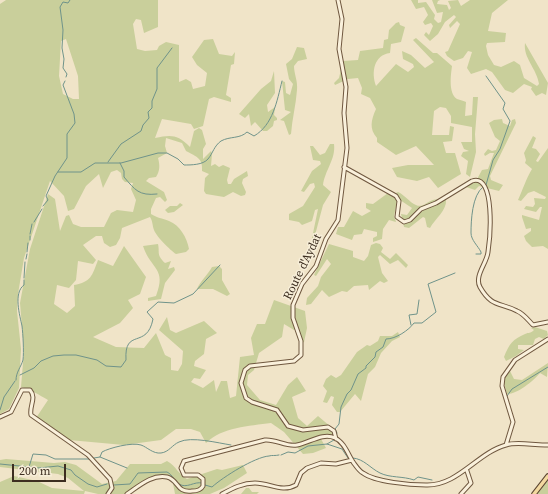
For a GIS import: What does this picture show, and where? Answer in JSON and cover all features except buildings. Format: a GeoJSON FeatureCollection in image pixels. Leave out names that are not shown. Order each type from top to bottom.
{"type":"FeatureCollection","features":[{"type":"Feature","properties":{"kind":"main road","name":"Route d'Aydat"},"geometry":{"type":"LineString","coordinates":[[336,439],[334,431],[328,427],[303,430],[288,426],[277,410],[252,402],[246,398],[241,384],[245,370],[250,366],[294,361],[301,355],[301,342],[293,318],[293,305],[300,288],[316,266],[326,239],[338,220],[347,148],[344,113],[346,87],[338,44],[341,15],[338,0]]}},
{"type":"Feature","properties":{"kind":"main road"},"geometry":{"type":"LineString","coordinates":[[344,167],[396,196],[399,201],[397,218],[404,222],[410,220],[421,209],[436,203],[472,181],[477,180],[482,182],[486,190],[490,214],[488,253],[478,281],[480,287],[494,304],[517,310],[533,325],[548,322]]}},
{"type":"Feature","properties":{"kind":"main road"},"geometry":{"type":"LineString","coordinates":[[506,444],[513,422],[502,384],[503,377],[515,360],[548,338]]}},
{"type":"Feature","properties":{"kind":"main road"},"geometry":{"type":"LineString","coordinates":[[0,417],[11,412],[22,390],[30,390],[33,396],[30,410],[31,415],[88,455],[110,479],[112,488],[108,494]]}},
{"type":"Feature","properties":{"kind":"main road"},"geometry":{"type":"LineString","coordinates":[[127,494],[149,480],[162,477],[170,479],[181,490],[186,492],[197,490],[204,484],[201,476],[184,475],[181,468],[184,461],[265,440],[272,440],[294,446],[324,437],[336,439],[360,471],[372,478],[423,485],[447,480],[467,470],[480,459],[506,444],[548,445]]}},
{"type":"Feature","properties":{"kind":"main road"},"geometry":{"type":"LineString","coordinates":[[222,494],[240,486],[256,483],[280,488],[289,488],[296,485],[301,472],[307,468],[321,463],[336,464],[352,460]]}},
{"type":"Feature","properties":{"kind":"main road"},"geometry":{"type":"LineString","coordinates":[[461,494],[471,483],[467,470]]}},
{"type":"Feature","properties":{"kind":"main road"},"geometry":{"type":"LineString","coordinates":[[534,494],[548,476]]}},
{"type":"Feature","properties":{"kind":"green space"},"geometry":{"type":"Polygon","coordinates":[[[6,0],[158,0],[158,27],[144,33],[141,20],[136,19],[133,24],[137,49],[145,51],[157,50],[159,46],[166,42],[179,45],[179,82],[186,79],[191,82],[193,89],[205,86],[207,73],[197,65],[192,57],[204,40],[213,39],[219,54],[232,56],[235,52],[234,64],[231,65],[226,95],[231,98],[231,102],[214,97],[209,99],[203,126],[194,129],[191,124],[162,119],[155,138],[174,136],[190,147],[194,131],[199,128],[202,130],[206,144],[203,149],[203,159],[211,151],[211,166],[215,164],[219,167],[223,165],[230,168],[227,180],[228,184],[231,184],[234,179],[247,171],[248,176],[243,179],[242,183],[246,192],[245,195],[241,196],[233,192],[224,197],[206,194],[204,191],[205,178],[209,174],[202,171],[201,163],[198,158],[186,151],[182,143],[166,138],[165,146],[167,153],[158,158],[159,168],[157,175],[156,177],[149,178],[146,181],[164,192],[167,200],[165,202],[160,197],[156,198],[151,209],[151,214],[173,223],[180,229],[185,236],[189,249],[186,252],[176,254],[173,252],[155,233],[150,217],[122,228],[120,238],[116,245],[110,247],[104,243],[102,236],[96,236],[83,245],[96,260],[93,264],[78,261],[76,280],[69,288],[57,285],[54,304],[67,313],[75,306],[74,285],[84,282],[90,277],[98,260],[113,266],[124,246],[146,277],[140,294],[128,300],[133,308],[120,323],[93,337],[116,347],[144,348],[156,333],[165,355],[171,358],[171,370],[178,371],[182,364],[183,351],[159,330],[167,317],[170,330],[176,333],[204,321],[217,333],[206,339],[204,354],[195,361],[194,366],[206,370],[200,379],[194,378],[191,382],[203,388],[214,380],[216,392],[221,381],[227,381],[230,398],[236,396],[240,357],[254,355],[251,338],[257,324],[265,324],[274,300],[305,311],[307,328],[304,342],[302,343],[298,329],[294,330],[284,324],[282,337],[259,353],[254,370],[248,375],[247,385],[260,400],[276,405],[288,385],[297,377],[306,391],[292,397],[298,418],[307,426],[318,416],[331,427],[334,435],[333,438],[321,439],[326,448],[313,453],[303,454],[284,432],[271,423],[245,426],[228,430],[212,438],[206,443],[200,432],[191,429],[176,429],[161,440],[124,445],[69,440],[36,418],[48,400],[21,387],[24,351],[20,303],[30,249],[48,194],[55,199],[60,231],[66,216],[69,215],[73,224],[81,227],[104,227],[111,213],[117,210],[133,212],[136,200],[131,189],[133,183],[125,182],[122,179],[121,173],[117,170],[111,172],[103,188],[99,174],[86,186],[74,209],[68,211],[64,196],[50,181],[24,258],[18,294],[17,311],[21,349],[19,388],[9,409],[0,414],[0,4],[6,0]],[[66,39],[61,41],[59,76],[63,94],[73,99],[79,99],[78,76],[66,39]]]}},
{"type":"Feature","properties":{"kind":"green space"},"geometry":{"type":"Polygon","coordinates":[[[411,0],[418,0],[418,3],[426,2],[435,15],[434,19],[438,23],[441,22],[443,12],[437,13],[432,0],[440,0],[437,4],[447,5],[449,10],[451,8],[448,1],[458,0],[461,6],[470,0],[508,0],[492,13],[488,31],[506,33],[505,42],[487,43],[486,46],[488,55],[494,65],[501,67],[514,61],[520,65],[524,78],[537,86],[539,84],[538,79],[526,54],[525,43],[548,83],[546,95],[542,93],[536,96],[531,89],[532,87],[524,84],[513,93],[505,90],[492,72],[486,69],[471,74],[467,68],[472,52],[468,51],[463,58],[454,61],[447,56],[445,52],[448,51],[460,24],[457,21],[450,28],[449,25],[456,17],[454,15],[445,22],[438,34],[430,41],[424,35],[426,32],[429,35],[433,26],[431,23],[425,25],[423,22],[428,15],[424,7],[416,9],[411,0]]]}},
{"type":"Feature","properties":{"kind":"green space"},"geometry":{"type":"Polygon","coordinates":[[[399,22],[400,25],[405,27],[401,42],[391,44],[390,53],[380,57],[377,61],[374,70],[376,86],[396,64],[408,72],[414,67],[413,64],[403,59],[402,51],[411,55],[425,68],[434,62],[413,40],[416,38],[433,53],[437,53],[452,66],[452,92],[457,99],[466,102],[465,116],[472,115],[473,97],[478,97],[475,134],[476,152],[470,177],[466,174],[468,161],[461,156],[463,152],[469,151],[464,149],[461,142],[472,142],[472,127],[451,123],[451,116],[446,108],[440,107],[434,111],[432,135],[449,135],[450,126],[454,127],[452,141],[443,142],[446,153],[455,153],[461,174],[438,188],[429,177],[417,181],[397,177],[392,168],[408,165],[434,165],[416,146],[396,155],[377,142],[377,138],[374,135],[372,128],[373,117],[376,109],[370,98],[361,94],[362,88],[358,78],[348,79],[335,85],[334,83],[339,78],[343,61],[358,60],[360,51],[383,48],[384,40],[388,39],[389,30],[399,22]]]}},
{"type":"Feature","properties":{"kind":"green space"},"geometry":{"type":"Polygon","coordinates":[[[297,47],[304,48],[307,59],[298,61],[294,66],[297,90],[291,134],[289,135],[284,121],[280,120],[291,112],[285,110],[282,81],[285,82],[286,93],[290,95],[293,84],[289,79],[286,64],[292,59],[297,47]]]}},
{"type":"Feature","properties":{"kind":"green space"},"geometry":{"type":"Polygon","coordinates":[[[274,71],[275,93],[267,105],[268,112],[275,107],[274,115],[277,120],[274,121],[273,126],[267,131],[263,131],[255,122],[251,126],[249,114],[245,118],[239,114],[261,89],[271,81],[274,71]]]}},
{"type":"Feature","properties":{"kind":"green space"},"geometry":{"type":"Polygon","coordinates":[[[502,119],[503,123],[510,126],[512,120],[515,119],[516,123],[490,176],[491,180],[503,185],[499,191],[479,186],[475,190],[466,187],[476,181],[482,170],[488,169],[494,153],[490,153],[485,156],[484,154],[488,149],[492,151],[496,150],[500,141],[495,137],[489,123],[494,120],[502,119]]]}},
{"type":"Feature","properties":{"kind":"green space"},"geometry":{"type":"Polygon","coordinates":[[[533,136],[536,138],[532,148],[536,149],[540,154],[536,161],[538,162],[548,148],[548,249],[543,246],[532,247],[526,241],[524,236],[531,231],[531,228],[526,229],[522,217],[522,215],[539,220],[542,207],[540,207],[536,212],[524,209],[526,206],[533,207],[535,204],[534,198],[545,199],[546,197],[534,191],[528,193],[521,201],[518,200],[532,169],[525,163],[526,160],[524,153],[533,136]]]}},
{"type":"Feature","properties":{"kind":"green space"},"geometry":{"type":"Polygon","coordinates":[[[330,144],[334,144],[333,155],[323,185],[331,192],[323,205],[314,239],[312,238],[318,209],[315,210],[312,221],[302,225],[299,222],[289,220],[289,214],[303,206],[315,187],[314,183],[310,184],[304,192],[301,191],[312,171],[321,164],[320,161],[313,160],[310,146],[313,146],[320,155],[325,153],[330,144]]]}},
{"type":"Feature","properties":{"kind":"green space"},"geometry":{"type":"Polygon","coordinates":[[[398,192],[418,206],[433,200],[446,200],[446,204],[443,211],[430,228],[427,227],[425,218],[423,217],[409,228],[404,227],[401,214],[407,215],[412,208],[400,200],[396,193],[398,192]]]}},
{"type":"Feature","properties":{"kind":"green space"},"geometry":{"type":"Polygon","coordinates":[[[388,193],[394,196],[397,201],[394,216],[396,222],[389,220],[383,229],[382,239],[373,242],[373,238],[377,236],[377,232],[364,229],[362,234],[354,235],[352,240],[336,234],[338,227],[344,227],[353,211],[362,216],[371,211],[366,208],[366,203],[373,204],[388,193]]]}},
{"type":"Feature","properties":{"kind":"green space"},"geometry":{"type":"Polygon","coordinates":[[[180,203],[183,205],[174,212],[168,213],[165,210],[170,206],[177,206],[180,203]]]}},
{"type":"Feature","properties":{"kind":"green space"},"geometry":{"type":"Polygon","coordinates":[[[376,243],[380,244],[383,248],[381,252],[390,259],[396,253],[408,265],[406,268],[398,260],[390,264],[380,255],[378,257],[382,273],[388,281],[384,283],[380,281],[369,290],[368,285],[354,286],[347,292],[342,291],[329,297],[322,290],[311,304],[306,305],[307,298],[318,286],[321,277],[331,264],[327,259],[316,276],[314,275],[329,244],[353,251],[353,257],[364,261],[368,256],[371,245],[376,243]]]}},
{"type":"Feature","properties":{"kind":"green space"},"geometry":{"type":"Polygon","coordinates":[[[158,244],[160,258],[165,263],[171,261],[168,269],[174,267],[175,270],[165,283],[161,299],[148,301],[148,298],[156,296],[160,280],[157,270],[146,254],[143,246],[158,244]]]}},
{"type":"Feature","properties":{"kind":"green space"},"geometry":{"type":"Polygon","coordinates":[[[219,266],[222,269],[222,280],[230,294],[227,296],[213,289],[197,289],[212,267],[219,266]]]}},
{"type":"Feature","properties":{"kind":"green space"},"geometry":{"type":"Polygon","coordinates":[[[535,327],[547,331],[548,335],[544,339],[539,337],[535,339],[533,345],[518,345],[518,349],[524,350],[506,361],[504,357],[512,342],[526,333],[531,332],[534,330],[531,328],[535,327]]]}},
{"type":"Feature","properties":{"kind":"green space"},"geometry":{"type":"Polygon","coordinates":[[[398,332],[400,337],[392,341],[381,353],[375,367],[368,374],[361,401],[355,394],[340,412],[337,412],[332,405],[334,397],[331,396],[327,403],[323,402],[327,391],[323,386],[326,379],[331,375],[336,378],[341,375],[357,352],[367,345],[370,346],[378,341],[380,336],[392,336],[398,332]]]}},
{"type":"Feature","properties":{"kind":"green space"},"geometry":{"type":"Polygon","coordinates":[[[548,363],[547,377],[540,373],[516,392],[507,394],[503,380],[510,371],[514,379],[522,380],[548,363]]]}},
{"type":"Feature","properties":{"kind":"green space"},"geometry":{"type":"Polygon","coordinates":[[[6,459],[54,463],[65,462],[76,465],[102,484],[116,481],[130,464],[161,464],[167,461],[187,479],[217,469],[222,470],[243,465],[247,473],[224,488],[210,494],[175,494],[172,478],[160,476],[150,478],[140,483],[130,490],[132,494],[98,494],[85,491],[84,494],[0,494],[0,482],[14,476],[37,481],[52,488],[84,491],[68,478],[58,474],[0,467],[0,460],[6,459]]]}},
{"type":"Feature","properties":{"kind":"green space"},"geometry":{"type":"Polygon","coordinates":[[[548,480],[548,494],[537,494],[548,480]]]}},
{"type":"Feature","properties":{"kind":"green space"},"geometry":{"type":"Polygon","coordinates":[[[246,488],[249,488],[252,492],[259,492],[257,494],[241,494],[246,488]]]}},
{"type":"Feature","properties":{"kind":"waterway"},"geometry":{"type":"LineString","coordinates":[[66,77],[67,74],[63,68],[63,30],[60,7],[63,2],[68,3],[70,0]]}},
{"type":"Feature","properties":{"kind":"waterway"},"geometry":{"type":"LineString","coordinates":[[108,162],[121,144],[141,131],[143,125],[149,118],[148,112],[152,108],[152,101],[157,89],[157,68],[172,48]]}},
{"type":"Feature","properties":{"kind":"waterway"},"geometry":{"type":"LineString","coordinates":[[486,76],[505,103],[503,109],[510,121],[500,149],[493,160],[486,185]]}},
{"type":"Feature","properties":{"kind":"waterway"},"geometry":{"type":"LineString","coordinates":[[43,206],[48,200],[46,196],[55,176],[67,158],[67,134],[75,123],[74,114],[63,85],[65,81]]}},
{"type":"Feature","properties":{"kind":"waterway"},"geometry":{"type":"LineString","coordinates":[[58,172],[81,172],[95,163],[121,163],[158,153],[167,153],[178,159],[184,165],[197,164],[206,161],[221,141],[228,138],[241,136],[247,132],[254,136],[266,126],[273,112],[282,81]]}},
{"type":"Feature","properties":{"kind":"waterway"},"geometry":{"type":"LineString","coordinates":[[120,163],[124,171],[124,177],[135,189],[146,194],[157,194]]}},
{"type":"Feature","properties":{"kind":"waterway"},"geometry":{"type":"LineString","coordinates":[[476,254],[481,254],[481,252],[471,236],[472,215],[476,196],[483,187]]}},
{"type":"Feature","properties":{"kind":"waterway"},"geometry":{"type":"LineString","coordinates":[[34,222],[42,209]]}},
{"type":"Feature","properties":{"kind":"waterway"},"geometry":{"type":"LineString","coordinates":[[30,234],[32,224]]}},
{"type":"Feature","properties":{"kind":"waterway"},"geometry":{"type":"LineString","coordinates":[[27,252],[28,243]]}},
{"type":"Feature","properties":{"kind":"waterway"},"geometry":{"type":"LineString","coordinates":[[26,259],[27,254]]}},
{"type":"Feature","properties":{"kind":"waterway"},"geometry":{"type":"LineString","coordinates":[[24,278],[25,262]]}},
{"type":"Feature","properties":{"kind":"waterway"},"geometry":{"type":"LineString","coordinates":[[20,375],[34,368],[41,361],[53,356],[64,355],[76,355],[97,360],[106,366],[121,367],[126,360],[126,350],[129,344],[146,334],[150,328],[153,319],[147,312],[158,302],[174,303],[193,294],[220,265]]}},
{"type":"Feature","properties":{"kind":"waterway"},"geometry":{"type":"LineString","coordinates":[[337,433],[335,429],[339,424],[341,407],[358,374],[366,368],[366,366],[375,357],[376,352],[383,347],[386,339],[402,334],[414,323],[422,323],[436,312],[428,284],[455,273]]}},
{"type":"Feature","properties":{"kind":"waterway"},"geometry":{"type":"LineString","coordinates":[[16,380],[23,360],[22,329],[18,299],[19,293],[24,285],[24,280]]}},
{"type":"Feature","properties":{"kind":"waterway"},"geometry":{"type":"LineString","coordinates":[[411,325],[409,315],[417,314],[419,300]]}},
{"type":"Feature","properties":{"kind":"waterway"},"geometry":{"type":"LineString","coordinates":[[507,396],[512,389],[548,367]]}},
{"type":"Feature","properties":{"kind":"waterway"},"geometry":{"type":"LineString","coordinates":[[0,410],[4,397],[15,381]]}},
{"type":"Feature","properties":{"kind":"waterway"},"geometry":{"type":"LineString","coordinates":[[505,400],[509,414]]}},
{"type":"Feature","properties":{"kind":"waterway"},"geometry":{"type":"LineString","coordinates":[[94,458],[100,457],[102,452],[110,449],[132,444],[141,445],[158,453],[166,451],[184,440],[205,440],[231,445]]}},
{"type":"Feature","properties":{"kind":"waterway"},"geometry":{"type":"LineString","coordinates":[[327,444],[334,440]]}},
{"type":"Feature","properties":{"kind":"waterway"},"geometry":{"type":"LineString","coordinates":[[281,455],[288,452],[295,453],[308,446],[327,444],[342,449],[348,458]]}},
{"type":"Feature","properties":{"kind":"waterway"},"geometry":{"type":"LineString","coordinates":[[29,467],[33,454],[46,455],[55,459],[90,459]]}},
{"type":"Feature","properties":{"kind":"waterway"},"geometry":{"type":"LineString","coordinates":[[205,485],[212,487],[231,473],[256,460],[263,457],[279,455]]}},
{"type":"Feature","properties":{"kind":"waterway"},"geometry":{"type":"LineString","coordinates":[[100,457],[127,468]]}},
{"type":"Feature","properties":{"kind":"waterway"},"geometry":{"type":"LineString","coordinates":[[353,458],[360,460],[384,475],[414,480],[418,477],[432,480]]}},
{"type":"Feature","properties":{"kind":"waterway"},"geometry":{"type":"LineString","coordinates":[[0,464],[39,468],[58,466],[71,470],[75,475],[88,484],[97,487],[107,484]]}},
{"type":"Feature","properties":{"kind":"waterway"},"geometry":{"type":"LineString","coordinates":[[114,485],[130,484],[138,473],[167,472],[177,483],[185,486],[202,483]]}}]}
